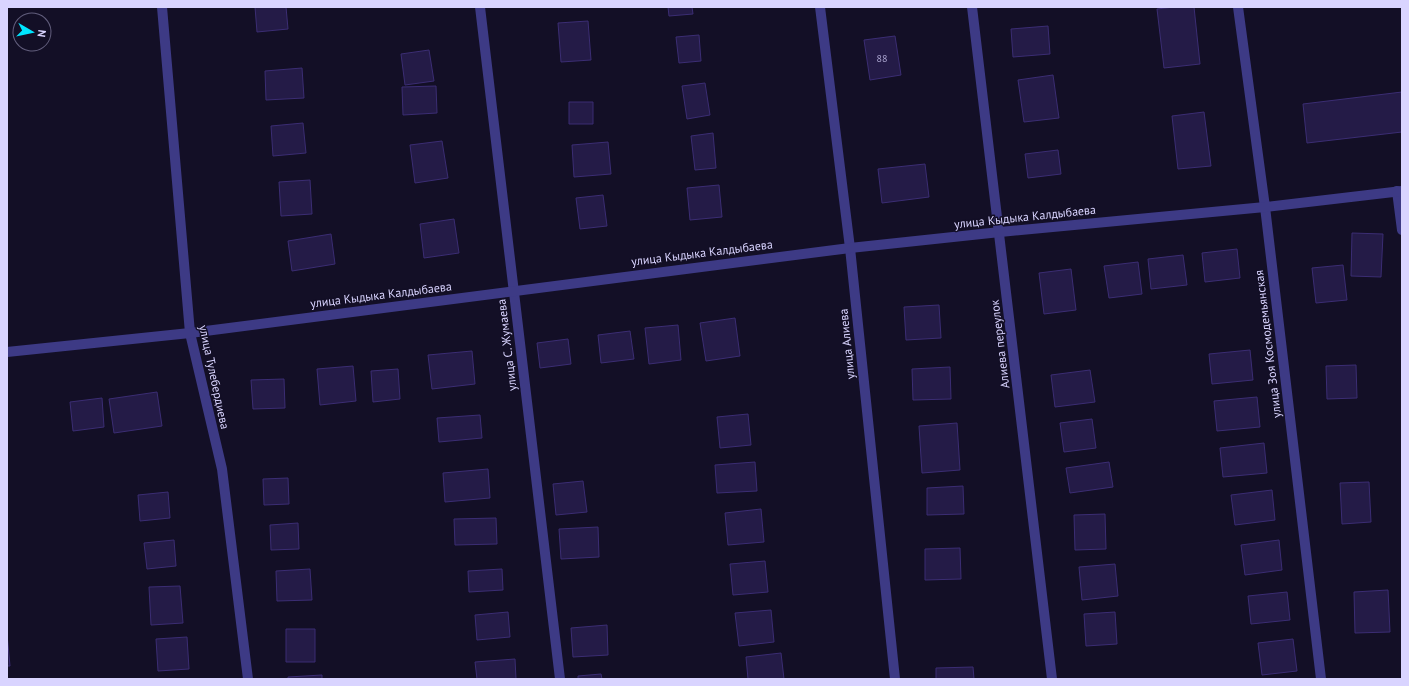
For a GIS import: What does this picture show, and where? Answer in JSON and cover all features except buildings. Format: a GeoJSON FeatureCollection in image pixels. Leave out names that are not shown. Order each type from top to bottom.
{"type":"FeatureCollection","features":[{"type":"Feature","properties":{"kind":"street","name":"улица Тулебердиева"},"geometry":{"type":"LineString","coordinates":[[162,7],[190,333],[222,469],[248,679]]}},
{"type":"Feature","properties":{"kind":"street","name":"улица С. Жумаева"},"geometry":{"type":"LineString","coordinates":[[480,7],[560,679]]}},
{"type":"Feature","properties":{"kind":"street","name":"улица Алиева"},"geometry":{"type":"LineString","coordinates":[[820,7],[850,248],[895,679]]}},
{"type":"Feature","properties":{"kind":"street","name":"Алиева переулок"},"geometry":{"type":"LineString","coordinates":[[972,7],[1000,232],[1052,679]]}},
{"type":"Feature","properties":{"kind":"street","name":"улица Зоя Космодемьянская"},"geometry":{"type":"LineString","coordinates":[[1238,7],[1264,207],[1321,679]]}},
{"type":"Feature","properties":{"kind":"street","name":"улица Кыдыка Калдыбаева"},"geometry":{"type":"LineString","coordinates":[[7,352],[190,333],[514,290],[850,248],[1264,207],[1399,191]]}},
{"type":"Feature","properties":{"kind":"street"},"geometry":{"type":"LineString","coordinates":[[1399,191],[1402,230]]}}]}
